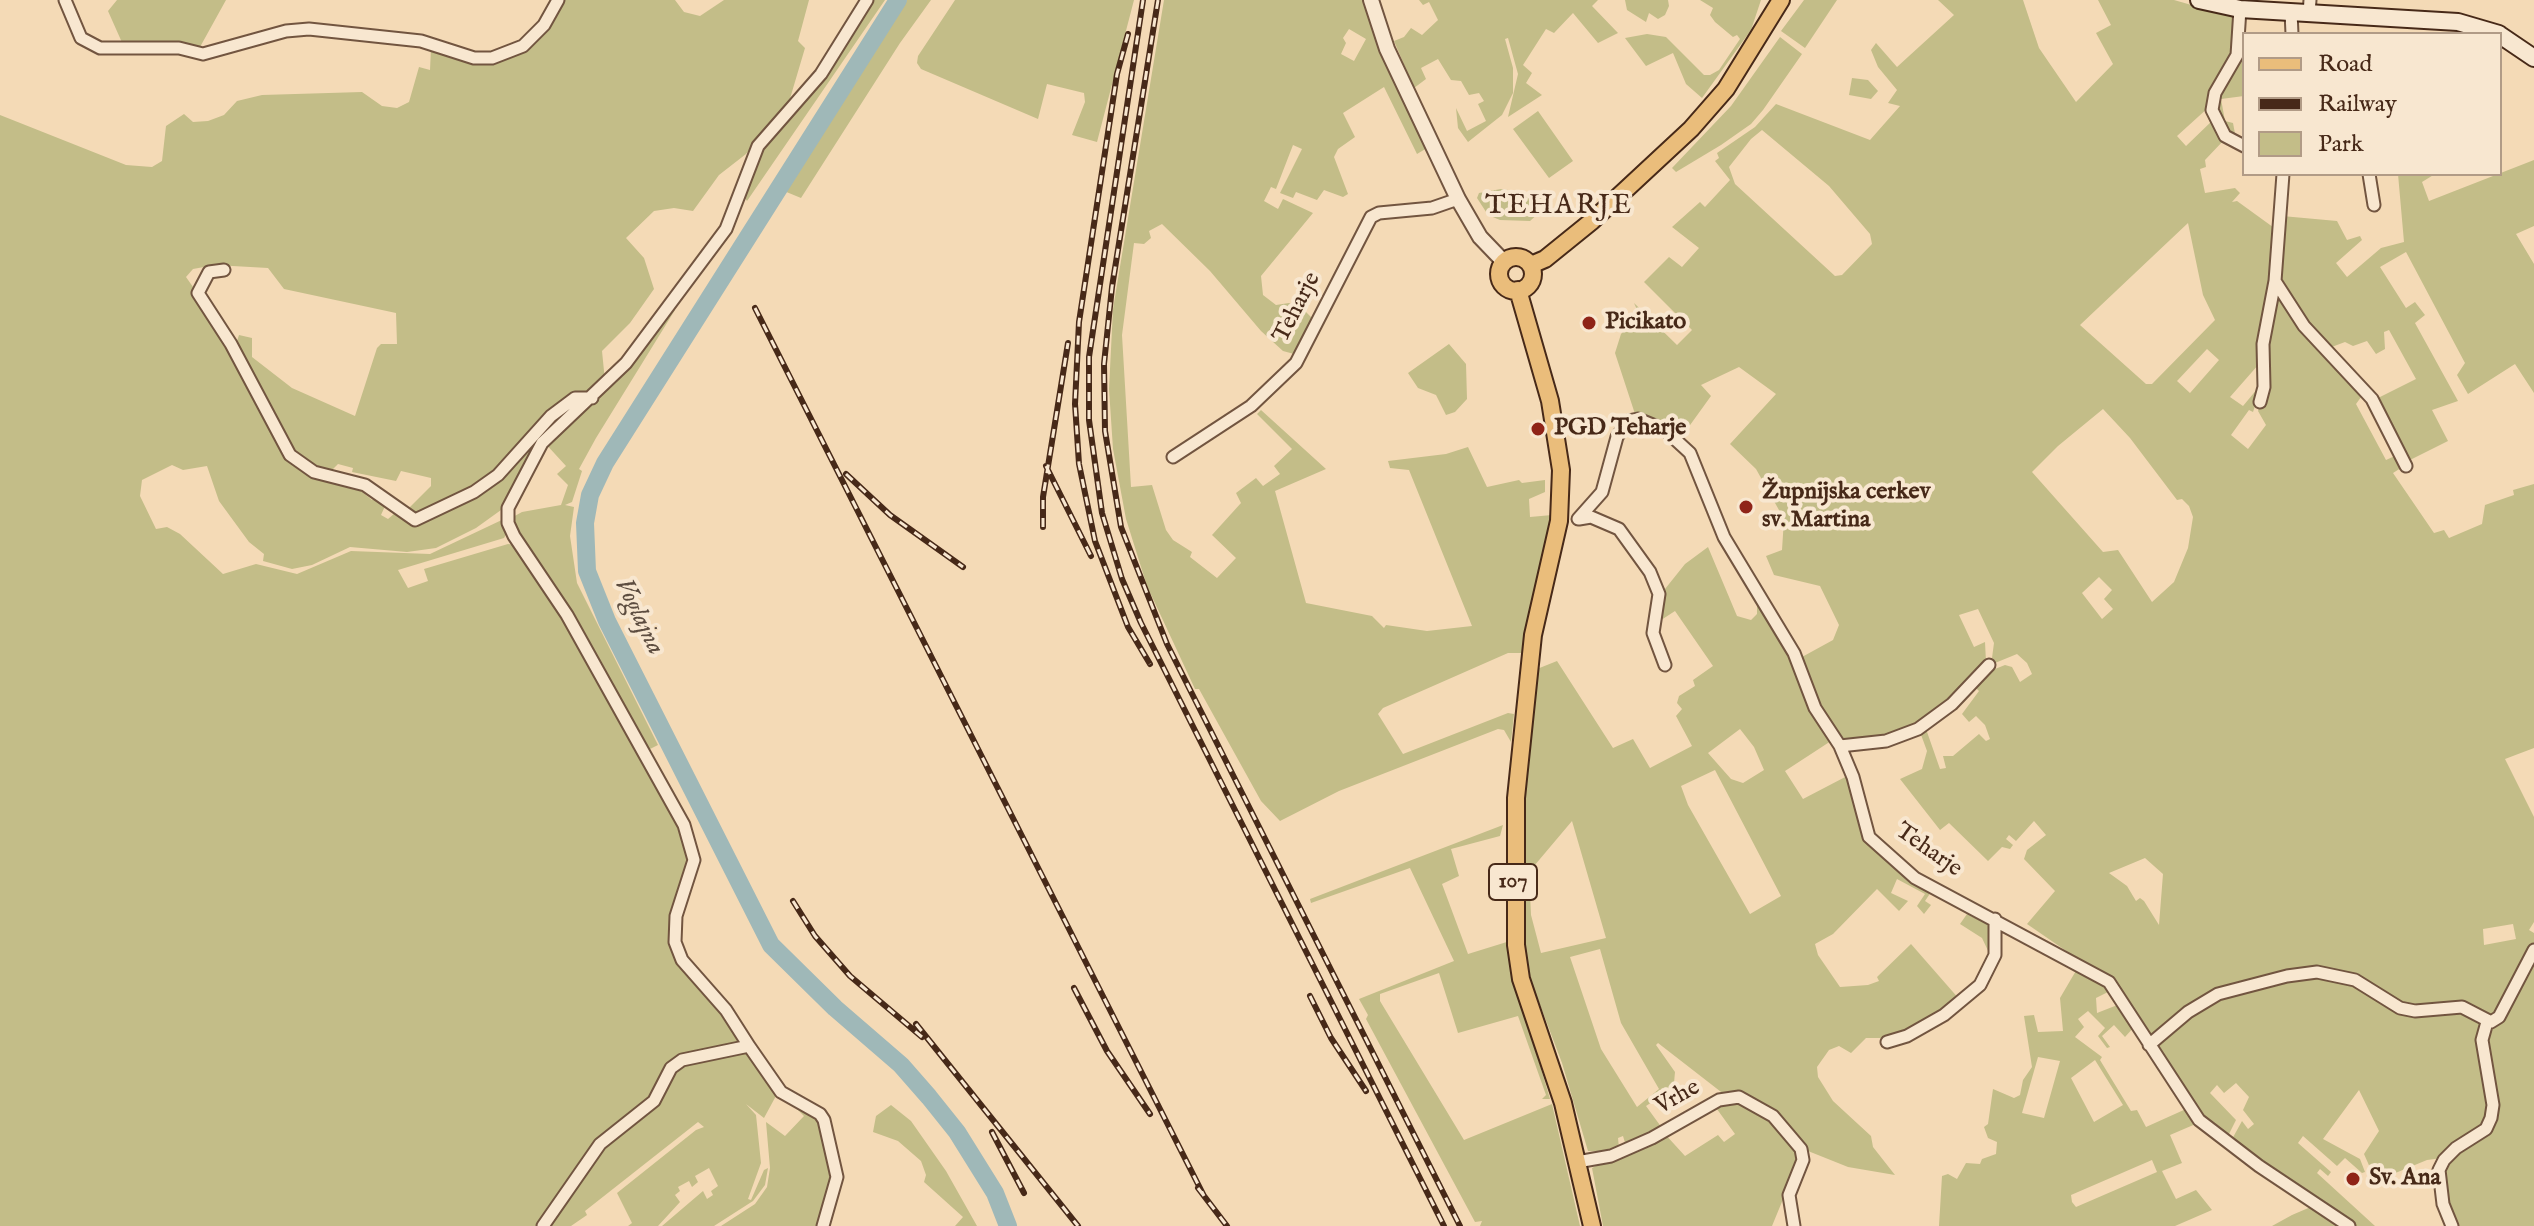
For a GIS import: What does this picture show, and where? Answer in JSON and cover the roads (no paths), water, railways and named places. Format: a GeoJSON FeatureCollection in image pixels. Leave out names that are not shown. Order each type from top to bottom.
{"type":"FeatureCollection","features":[{"type":"Feature","properties":{"kind":"main road"},"geometry":{"type":"LineString","coordinates":[[1531,265],[1545,259],[1592,221],[1691,129],[1733,79],[1781,0]]}},
{"type":"Feature","properties":{"kind":"main road"},"geometry":{"type":"LineString","coordinates":[[2199,0],[2240,9],[2292,27],[2310,6],[2458,22],[2492,32]]}},
{"type":"Feature","properties":{"kind":"main road"},"geometry":{"type":"LineString","coordinates":[[2502,36],[2534,58]]}},
{"type":"Feature","properties":{"kind":"main road"},"geometry":{"type":"LineString","coordinates":[[1504,262],[1518,257],[1531,265]]}},
{"type":"Feature","properties":{"kind":"main road","name":"107"},"geometry":{"type":"LineString","coordinates":[[1504,262],[1500,277],[1504,285],[1518,290],[1550,401],[1561,470],[1559,521],[1533,635],[1516,798],[1513,872],[1516,945],[1521,979],[1563,1103],[1592,1226]]}},
{"type":"Feature","properties":{"kind":"main road"},"geometry":{"type":"LineString","coordinates":[[1518,290],[1531,282],[1531,265]]}},
{"type":"Feature","properties":{"kind":"street"},"geometry":{"type":"LineString","coordinates":[[65,0],[81,38],[100,48],[179,48],[203,54],[286,31],[309,29],[421,41],[474,58],[492,58],[523,46],[544,25],[558,0]]}},
{"type":"Feature","properties":{"kind":"street"},"geometry":{"type":"LineString","coordinates":[[823,1226],[837,1177],[824,1120],[820,1114],[781,1092],[726,1010],[682,960],[675,942],[676,916],[694,860],[684,825],[567,615],[508,523],[508,508],[535,451],[626,363],[726,229],[758,146],[821,74],[867,0]]}},
{"type":"Feature","properties":{"kind":"street"},"geometry":{"type":"LineString","coordinates":[[1371,0],[1387,49],[1458,199],[1480,237],[1504,262]]}},
{"type":"Feature","properties":{"kind":"street"},"geometry":{"type":"LineString","coordinates":[[2240,9],[2237,55],[2215,93],[2212,110],[2225,136],[2242,145]]}},
{"type":"Feature","properties":{"kind":"street"},"geometry":{"type":"LineString","coordinates":[[2260,402],[2264,387],[2263,344],[2275,281],[2283,176]]}},
{"type":"Feature","properties":{"kind":"street"},"geometry":{"type":"LineString","coordinates":[[2369,176],[2374,205]]}},
{"type":"Feature","properties":{"kind":"street","name":"Teharje"},"geometry":{"type":"LineString","coordinates":[[1173,457],[1242,413],[1296,363],[1371,217],[1379,213],[1432,208],[1458,199]]}},
{"type":"Feature","properties":{"kind":"street"},"geometry":{"type":"LineString","coordinates":[[224,270],[209,272],[198,293],[231,344],[290,455],[314,472],[365,485],[415,520],[474,492],[498,475],[551,416],[575,398],[592,398]]}},
{"type":"Feature","properties":{"kind":"street"},"geometry":{"type":"LineString","coordinates":[[2275,281],[2304,326],[2372,399],[2406,466]]}},
{"type":"Feature","properties":{"kind":"street","name":"Teharje"},"geometry":{"type":"LineString","coordinates":[[1578,519],[1602,492],[1617,437],[1628,421],[1638,419],[1665,430],[1690,453],[1724,537],[1794,653],[1815,708],[1840,746],[1858,791],[1869,837],[1915,878],[2109,982],[2199,1120],[2239,1152],[2349,1226]]}},
{"type":"Feature","properties":{"kind":"street"},"geometry":{"type":"LineString","coordinates":[[1559,521],[1591,517],[1619,529],[1650,572],[1659,594],[1653,633],[1665,665]]}},
{"type":"Feature","properties":{"kind":"street"},"geometry":{"type":"LineString","coordinates":[[1840,746],[1886,741],[1918,729],[1952,704],[1989,665]]}},
{"type":"Feature","properties":{"kind":"street"},"geometry":{"type":"LineString","coordinates":[[1887,1042],[1907,1036],[1944,1015],[1980,985],[1995,955],[1995,919]]}},
{"type":"Feature","properties":{"kind":"street"},"geometry":{"type":"LineString","coordinates":[[2487,1022],[2499,1017],[2534,950]]}},
{"type":"Feature","properties":{"kind":"street"},"geometry":{"type":"LineString","coordinates":[[2149,1045],[2188,1012],[2218,994],[2287,976],[2317,972],[2355,980],[2400,1008],[2415,1011],[2462,1007],[2487,1022]]}},
{"type":"Feature","properties":{"kind":"street"},"geometry":{"type":"LineString","coordinates":[[2452,1226],[2443,1204],[2439,1170],[2456,1148],[2486,1129],[2491,1118],[2493,1105],[2482,1040],[2487,1022]]}},
{"type":"Feature","properties":{"kind":"street"},"geometry":{"type":"LineString","coordinates":[[543,1226],[600,1144],[616,1127],[654,1101],[671,1068],[682,1060],[749,1046]]}},
{"type":"Feature","properties":{"kind":"street","name":"Vrhe"},"geometry":{"type":"LineString","coordinates":[[1577,1162],[1611,1156],[1652,1138],[1719,1100],[1739,1097],[1773,1116],[1801,1149],[1803,1160],[1789,1195],[1794,1226]]}},
{"type":"Feature","properties":{"kind":"waterway","name":"Voglajna"},"geometry":{"type":"LineString","coordinates":[[898,0],[605,463],[590,495],[585,523],[587,571],[607,621],[771,945],[835,1008],[901,1065],[929,1097],[957,1132],[995,1193],[1008,1226]]}},
{"type":"Feature","properties":{"kind":"railway"},"geometry":{"type":"LineString","coordinates":[[1143,0],[1089,357],[1089,420],[1102,513],[1122,579],[1141,623],[1444,1226]]}},
{"type":"Feature","properties":{"kind":"railway"},"geometry":{"type":"LineString","coordinates":[[1158,0],[1112,287],[1104,364],[1105,431],[1121,527],[1167,644],[1460,1226]]}},
{"type":"Feature","properties":{"kind":"railway"},"geometry":{"type":"LineString","coordinates":[[1128,34],[1117,74],[1079,322],[1075,404],[1079,464],[1095,541],[1128,627],[1150,664]]}},
{"type":"Feature","properties":{"kind":"railway"},"geometry":{"type":"LineString","coordinates":[[755,308],[1204,1196]]}},
{"type":"Feature","properties":{"kind":"railway"},"geometry":{"type":"LineString","coordinates":[[1043,527],[1043,497],[1068,343]]}},
{"type":"Feature","properties":{"kind":"railway"},"geometry":{"type":"LineString","coordinates":[[1046,466],[1091,556]]}},
{"type":"Feature","properties":{"kind":"railway"},"geometry":{"type":"LineString","coordinates":[[846,474],[890,515],[963,567]]}},
{"type":"Feature","properties":{"kind":"railway"},"geometry":{"type":"LineString","coordinates":[[793,901],[815,936],[850,976],[922,1037]]}},
{"type":"Feature","properties":{"kind":"railway"},"geometry":{"type":"LineString","coordinates":[[1074,988],[1107,1051],[1150,1114]]}},
{"type":"Feature","properties":{"kind":"railway"},"geometry":{"type":"LineString","coordinates":[[1310,996],[1331,1038],[1366,1091]]}},
{"type":"Feature","properties":{"kind":"railway"},"geometry":{"type":"LineString","coordinates":[[916,1024],[1078,1226]]}},
{"type":"Feature","properties":{"kind":"railway"},"geometry":{"type":"LineString","coordinates":[[992,1132],[1024,1193]]}},
{"type":"Feature","properties":{"kind":"railway"},"geometry":{"type":"LineString","coordinates":[[1198,1188],[1227,1226]]}},
{"type":"Feature","properties":{"kind":"place","name":"Picikato"},"geometry":{"type":"Point","coordinates":[1589,323]}},
{"type":"Feature","properties":{"kind":"place","name":"PGD Teharje"},"geometry":{"type":"Point","coordinates":[1538,429]}},
{"type":"Feature","properties":{"kind":"place","name":"Župnijska cerkev sv. Martina"},"geometry":{"type":"Point","coordinates":[1746,507]}},
{"type":"Feature","properties":{"kind":"place","name":"Sv. Ana"},"geometry":{"type":"Point","coordinates":[2353,1179]}},
{"type":"Feature","properties":{"kind":"district","name":"TEHARJE"},"geometry":{"type":"Point","coordinates":[1559,207]}}]}
